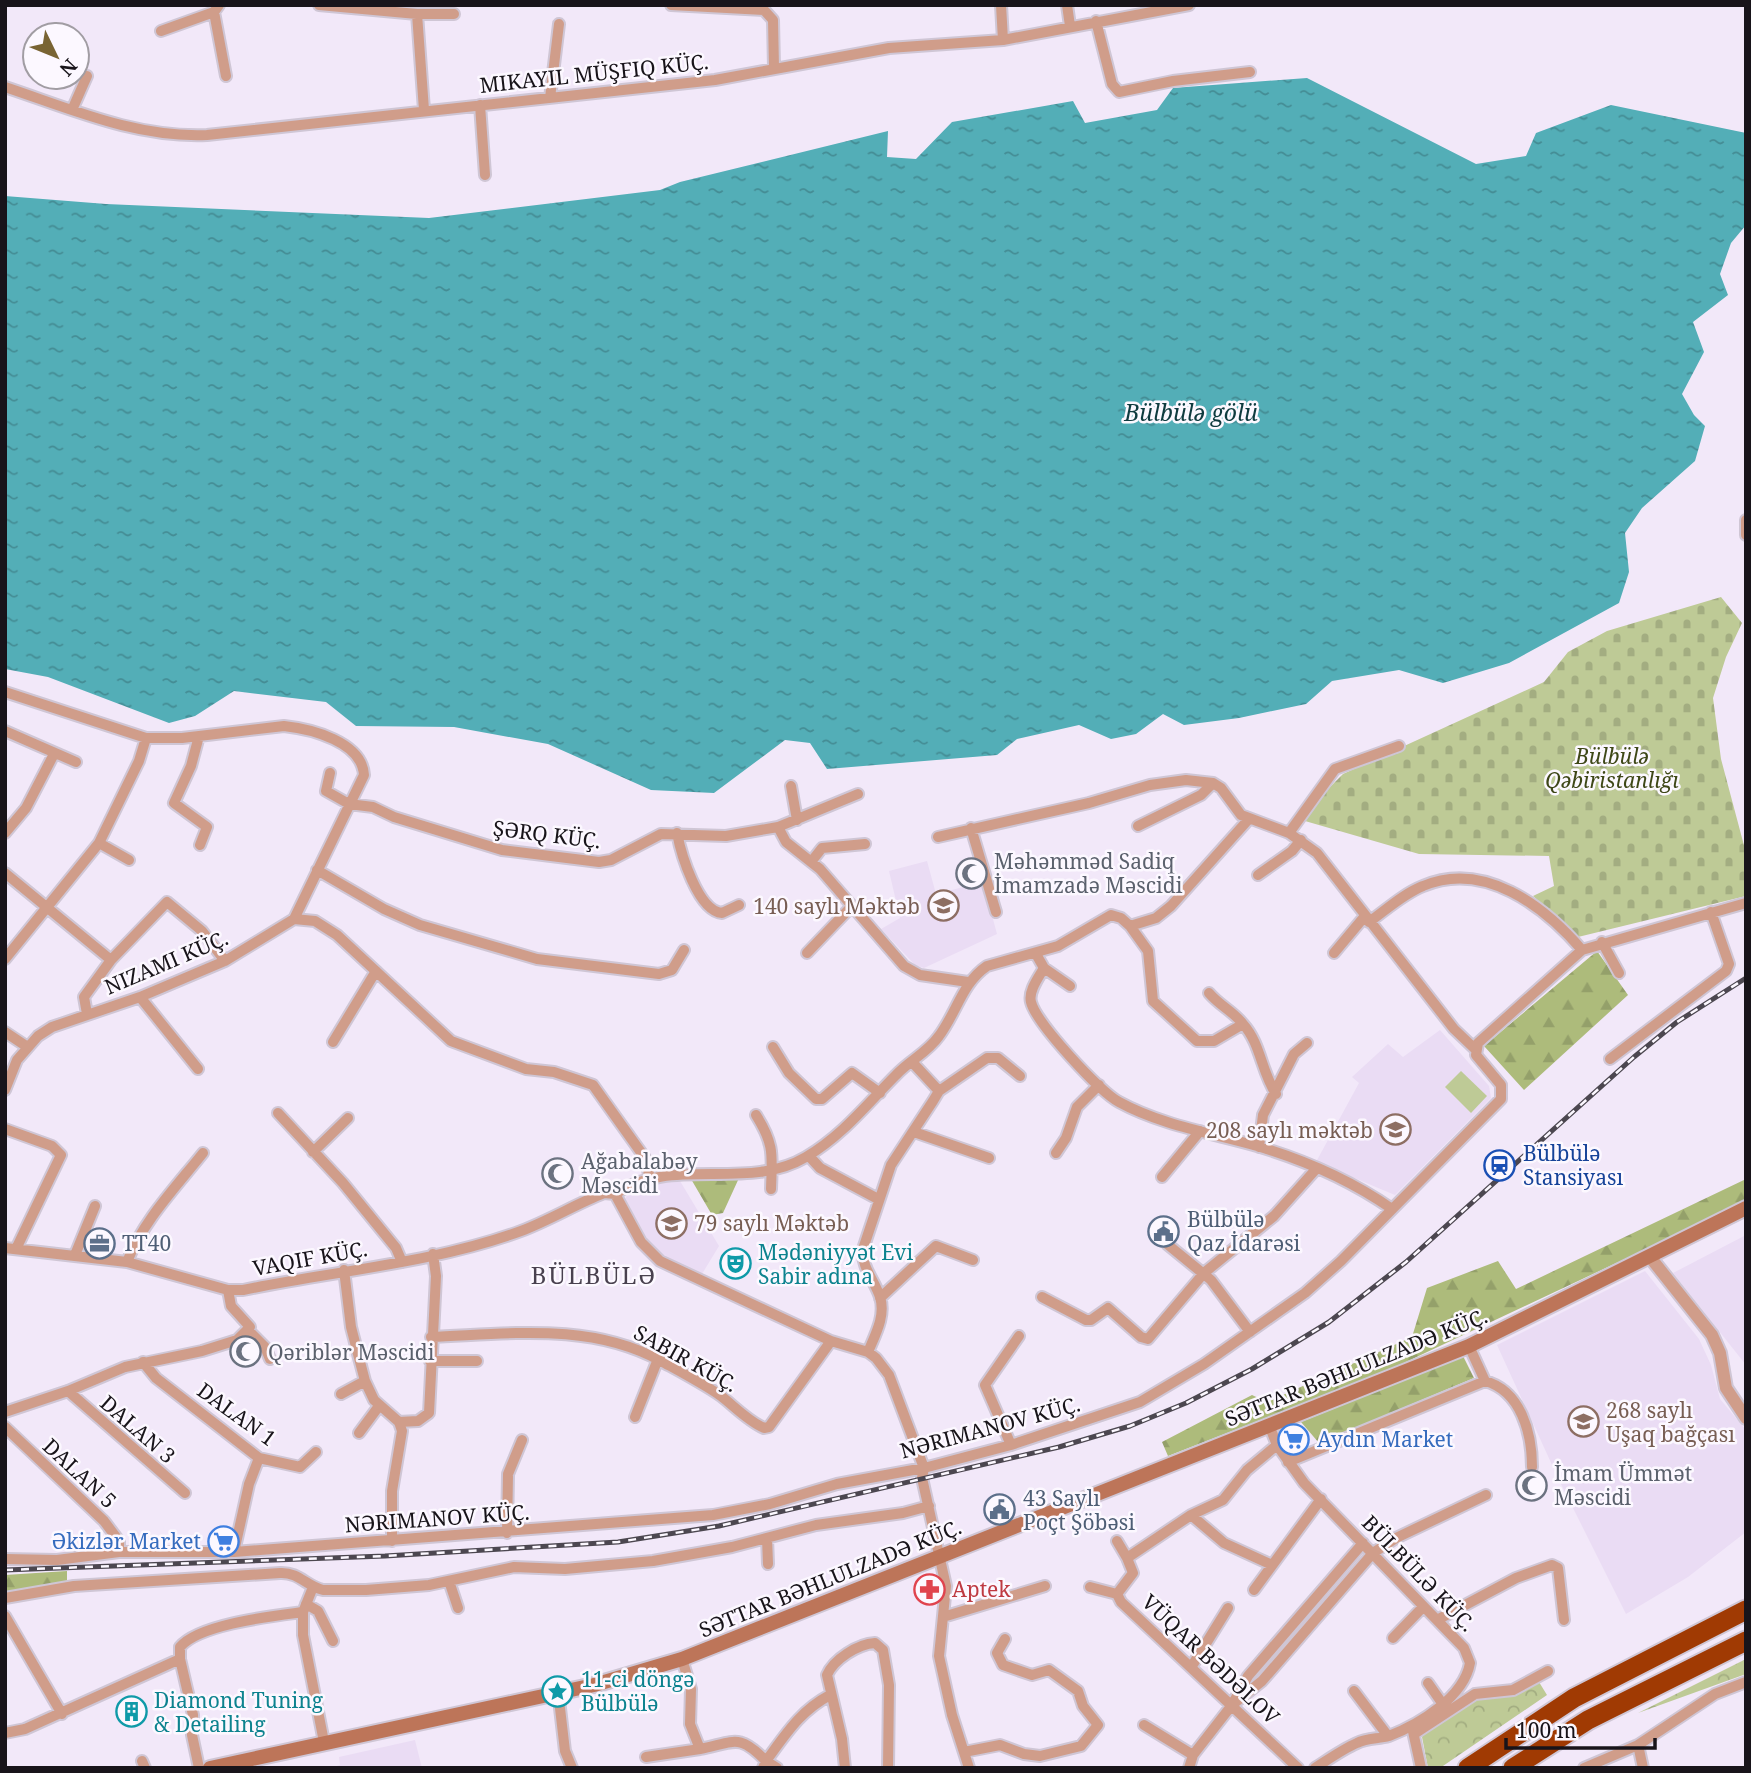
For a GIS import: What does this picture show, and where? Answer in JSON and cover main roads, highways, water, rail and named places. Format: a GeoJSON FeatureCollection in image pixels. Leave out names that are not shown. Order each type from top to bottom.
{"type":"FeatureCollection","features":[{"type":"Feature","properties":{"kind":"highway"},"geometry":{"type":"LineString","coordinates":[[1468,1768],[1574,1698],[1745,1610]]}},
{"type":"Feature","properties":{"kind":"highway"},"geometry":{"type":"LineString","coordinates":[[1513,1768],[1588,1720],[1746,1641]]}},
{"type":"Feature","properties":{"kind":"main road","name":"SƏTTAR BƏHLULZADƏ KÜÇ."},"geometry":{"type":"LineString","coordinates":[[210,1768],[623,1678],[682,1659],[1469,1346],[1746,1208]]}},
{"type":"Feature","properties":{"kind":"water","name":"Bülbülə gölü"},"geometry":{"type":"Polygon","coordinates":[[[1307,78],[1476,164],[1526,156],[1536,133],[1611,105],[1746,133],[1746,225],[1731,243],[1720,274],[1728,295],[1693,322],[1704,352],[1682,394],[1694,415],[1705,426],[1695,461],[1642,508],[1625,533],[1629,572],[1619,603],[1509,663],[1443,683],[1399,670],[1332,681],[1306,704],[1239,718],[1184,725],[1163,714],[1136,734],[1111,739],[1079,725],[1017,739],[997,755],[827,769],[810,743],[785,740],[714,793],[651,790],[548,744],[454,727],[356,726],[326,702],[234,691],[195,716],[169,723],[48,677],[5,669],[5,196],[106,204],[429,218],[660,190],[680,182],[888,131],[887,157],[916,159],[952,122],[1073,101],[1085,123],[1157,110],[1173,88],[1307,78]]]}},
{"type":"Feature","properties":{"kind":"railway"},"geometry":{"type":"LineString","coordinates":[[5,1570],[385,1556],[618,1542],[719,1526],[1059,1447],[1130,1426],[1186,1403],[1252,1369],[1329,1322],[1406,1262],[1634,1057],[1677,1022],[1746,978]]}},
{"type":"Feature","properties":{"kind":"place","name":"Məhəmməd Sadiq İmamzadə Məscidi"},"geometry":{"type":"Point","coordinates":[971,873]}},
{"type":"Feature","properties":{"kind":"place","name":"140 saylı Məktəb"},"geometry":{"type":"Point","coordinates":[943,906]}},
{"type":"Feature","properties":{"kind":"place","name":"208 saylı məktəb"},"geometry":{"type":"Point","coordinates":[1396,1130]}},
{"type":"Feature","properties":{"kind":"place","name":"Bülbülə Stansiyası"},"geometry":{"type":"Point","coordinates":[1500,1165]}},
{"type":"Feature","properties":{"kind":"place","name":"Ağabalabəy Məscidi"},"geometry":{"type":"Point","coordinates":[558,1173]}},
{"type":"Feature","properties":{"kind":"place","name":"79 saylı Məktəb"},"geometry":{"type":"Point","coordinates":[671,1223]}},
{"type":"Feature","properties":{"kind":"place","name":"Bülbülə Qaz İdarəsi"},"geometry":{"type":"Point","coordinates":[1164,1231]}},
{"type":"Feature","properties":{"kind":"place","name":"TT40"},"geometry":{"type":"Point","coordinates":[99,1243]}},
{"type":"Feature","properties":{"kind":"place","name":"Mədəniyyət Evi Sabir adına"},"geometry":{"type":"Point","coordinates":[735,1264]}},
{"type":"Feature","properties":{"kind":"place","name":"Qəriblər Məscidi"},"geometry":{"type":"Point","coordinates":[245,1352]}},
{"type":"Feature","properties":{"kind":"place","name":"268 saylı Uşaq bağçası"},"geometry":{"type":"Point","coordinates":[1583,1422]}},
{"type":"Feature","properties":{"kind":"place","name":"Aydın Market"},"geometry":{"type":"Point","coordinates":[1294,1439]}},
{"type":"Feature","properties":{"kind":"place","name":"İmam Ümmət Məscidi"},"geometry":{"type":"Point","coordinates":[1531,1485]}},
{"type":"Feature","properties":{"kind":"place","name":"43 Saylı Poçt Şöbəsi"},"geometry":{"type":"Point","coordinates":[1000,1510]}},
{"type":"Feature","properties":{"kind":"place","name":"Əkizlər Market"},"geometry":{"type":"Point","coordinates":[224,1541]}},
{"type":"Feature","properties":{"kind":"place","name":"Aptek"},"geometry":{"type":"Point","coordinates":[929,1589]}},
{"type":"Feature","properties":{"kind":"place","name":"11-ci döngə Bülbülə"},"geometry":{"type":"Point","coordinates":[558,1691]}},
{"type":"Feature","properties":{"kind":"place","name":"Diamond Tuning & Detailing"},"geometry":{"type":"Point","coordinates":[131,1712]}},
{"type":"Feature","properties":{"kind":"district","name":"BÜLBÜLƏ"},"geometry":{"type":"Point","coordinates":[594,1274]}},
{"type":"Feature","properties":{"kind":"park label","name":"Bülbülə Qəbiristanlığı"},"geometry":{"type":"Point","coordinates":[1612,768]}}]}
